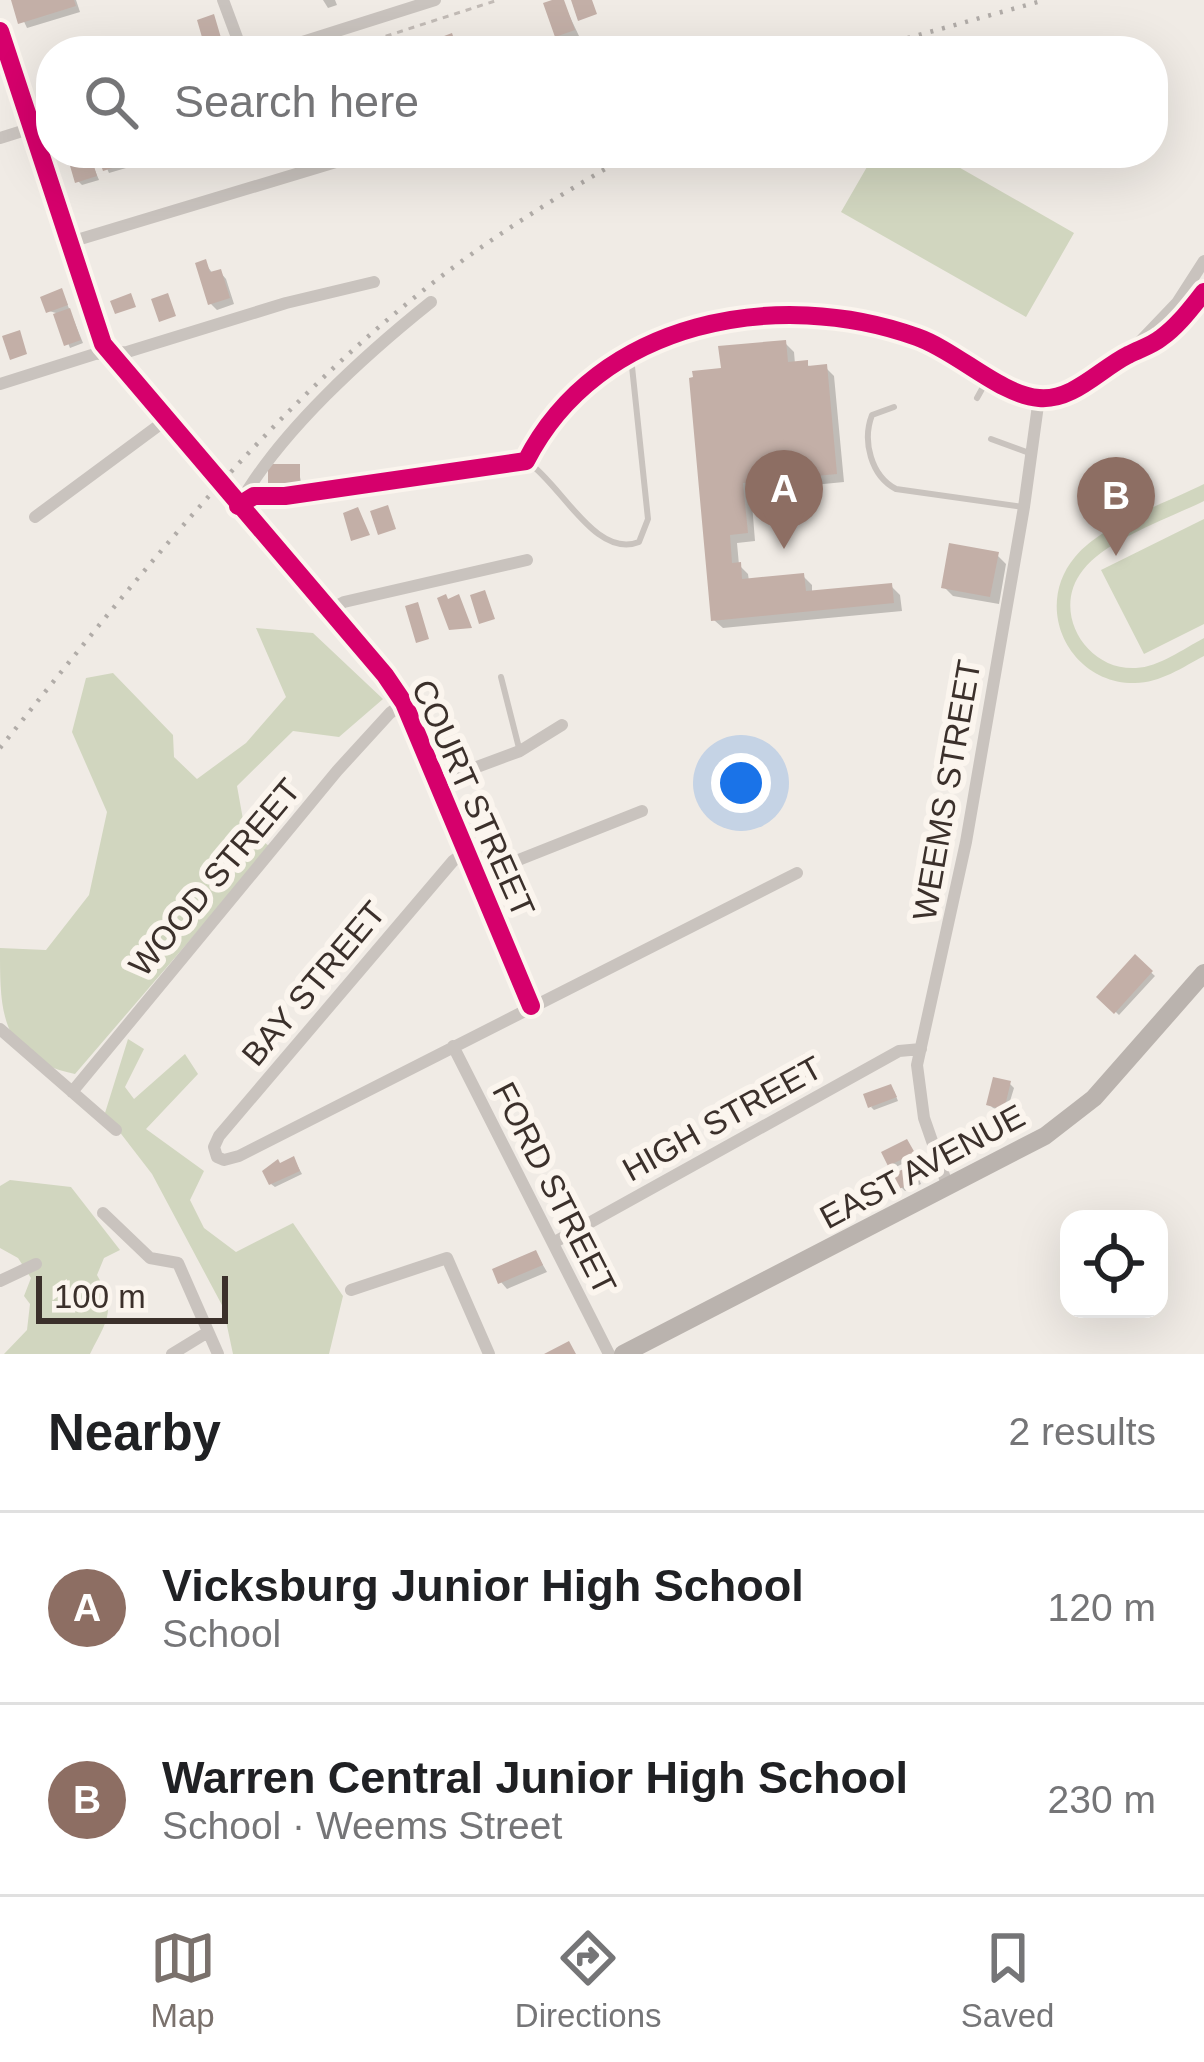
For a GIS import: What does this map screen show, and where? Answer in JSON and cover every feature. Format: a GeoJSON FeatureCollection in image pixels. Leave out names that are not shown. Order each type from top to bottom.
{"type":"FeatureCollection","features":[{"type":"Feature","properties":{"kind":"street"},"geometry":{"type":"LineString","coordinates":[[223,0],[236,36]]}},
{"type":"Feature","properties":{"kind":"street"},"geometry":{"type":"LineString","coordinates":[[321,36],[434,0]]}},
{"type":"Feature","properties":{"kind":"street","name":"COURT STREET"},"geometry":{"type":"LineString","coordinates":[[0,31],[36,141]]}},
{"type":"Feature","properties":{"kind":"street"},"geometry":{"type":"LineString","coordinates":[[0,138],[36,127]]}},
{"type":"Feature","properties":{"kind":"street","name":"COURT STREET"},"geometry":{"type":"LineString","coordinates":[[45,168],[103,344],[404,703],[531,1006]]}},
{"type":"Feature","properties":{"kind":"street"},"geometry":{"type":"LineString","coordinates":[[68,243],[316,168]]}},
{"type":"Feature","properties":{"kind":"street"},"geometry":{"type":"LineString","coordinates":[[1125,356],[1177,303],[1204,260]]}},
{"type":"Feature","properties":{"kind":"street"},"geometry":{"type":"LineString","coordinates":[[0,384],[95,353],[127,352],[286,303],[374,282]]}},
{"type":"Feature","properties":{"kind":"street"},"geometry":{"type":"LineString","coordinates":[[238,506],[254,496],[285,496],[526,461],[568,404],[630,352],[699,324],[732,318],[810,316],[906,333],[956,354],[1012,390],[1039,398],[1063,395],[1157,341],[1204,292]]}},
{"type":"Feature","properties":{"kind":"street"},"geometry":{"type":"LineString","coordinates":[[238,506],[259,468],[384,339],[431,302]]}},
{"type":"Feature","properties":{"kind":"street","name":"WEEMS STREET"},"geometry":{"type":"LineString","coordinates":[[948,1187],[918,1088],[921,1049],[966,842],[1039,398]]}},
{"type":"Feature","properties":{"kind":"street"},"geometry":{"type":"LineString","coordinates":[[35,517],[166,420]]}},
{"type":"Feature","properties":{"kind":"street"},"geometry":{"type":"LineString","coordinates":[[329,610],[344,602],[527,560]]}},
{"type":"Feature","properties":{"kind":"street","name":"WOOD STREET"},"geometry":{"type":"LineString","coordinates":[[72,1092],[337,770],[404,703]]}},
{"type":"Feature","properties":{"kind":"street"},"geometry":{"type":"LineString","coordinates":[[439,782],[520,751],[562,725]]}},
{"type":"Feature","properties":{"kind":"street"},"geometry":{"type":"LineString","coordinates":[[478,876],[642,811]]}},
{"type":"Feature","properties":{"kind":"street","name":"BAY STREET"},"geometry":{"type":"LineString","coordinates":[[453,1046],[239,1156],[217,1157],[214,1147],[219,1136],[453,861],[467,851]]}},
{"type":"Feature","properties":{"kind":"street"},"geometry":{"type":"LineString","coordinates":[[453,1046],[797,873]]}},
{"type":"Feature","properties":{"kind":"street","name":"EAST AVENUE"},"geometry":{"type":"LineString","coordinates":[[623,1354],[1045,1136],[1083,1109],[1204,973]]}},
{"type":"Feature","properties":{"kind":"street"},"geometry":{"type":"LineString","coordinates":[[0,1029],[116,1130]]}},
{"type":"Feature","properties":{"kind":"street","name":"FORD STREET"},"geometry":{"type":"LineString","coordinates":[[453,1046],[609,1354]]}},
{"type":"Feature","properties":{"kind":"street","name":"HIGH STREET"},"geometry":{"type":"LineString","coordinates":[[553,1243],[899,1052],[921,1049]]}},
{"type":"Feature","properties":{"kind":"street"},"geometry":{"type":"LineString","coordinates":[[103,1213],[150,1258],[178,1263],[218,1354]]}},
{"type":"Feature","properties":{"kind":"street"},"geometry":{"type":"LineString","coordinates":[[351,1290],[447,1258],[489,1354]]}},
{"type":"Feature","properties":{"kind":"street"},"geometry":{"type":"LineString","coordinates":[[0,1281],[36,1264]]}},
{"type":"Feature","properties":{"kind":"street"},"geometry":{"type":"LineString","coordinates":[[172,1354],[208,1332]]}},
{"type":"Feature","properties":{"kind":"lane"},"geometry":{"type":"LineString","coordinates":[[526,461],[548,476],[607,543],[628,547],[639,542],[648,519],[630,352]]}},
{"type":"Feature","properties":{"kind":"lane"},"geometry":{"type":"LineString","coordinates":[[977,398],[990,376]]}},
{"type":"Feature","properties":{"kind":"lane"},"geometry":{"type":"LineString","coordinates":[[894,407],[872,415],[868,431],[875,469],[886,484],[1024,507]]}},
{"type":"Feature","properties":{"kind":"lane"},"geometry":{"type":"LineString","coordinates":[[991,439],[1033,454]]}},
{"type":"Feature","properties":{"kind":"lane"},"geometry":{"type":"LineString","coordinates":[[501,677],[520,751]]}},
{"type":"Feature","properties":{"kind":"path"},"geometry":{"type":"LineString","coordinates":[[386,36],[498,0]]}},
{"type":"Feature","properties":{"kind":"green space"},"geometry":{"type":"Polygon","coordinates":[[[866,168],[960,168],[1074,233],[1026,317],[841,212],[866,168]]]}},
{"type":"Feature","properties":{"kind":"green space"},"geometry":{"type":"Polygon","coordinates":[[[1204,484],[1204,501],[1122,539],[1093,559],[1074,586],[1070,603],[1078,636],[1102,660],[1136,668],[1171,657],[1204,638],[1204,656],[1144,682],[1112,680],[1092,671],[1064,640],[1057,598],[1063,577],[1075,557],[1101,535],[1204,484]]]}},
{"type":"Feature","properties":{"kind":"green space"},"geometry":{"type":"Polygon","coordinates":[[[1204,519],[1204,624],[1144,654],[1101,570],[1204,519]]]}},
{"type":"Feature","properties":{"kind":"green space"},"geometry":{"type":"Polygon","coordinates":[[[256,628],[313,633],[383,699],[339,737],[293,731],[237,786],[244,825],[270,847],[75,1074],[50,1067],[32,1057],[9,1029],[1,993],[0,948],[46,950],[89,895],[107,812],[72,732],[86,678],[113,673],[173,735],[174,757],[197,779],[246,743],[286,697],[256,628]]]}},
{"type":"Feature","properties":{"kind":"green space"},"geometry":{"type":"Polygon","coordinates":[[[128,1039],[144,1049],[125,1087],[134,1099],[185,1054],[198,1074],[146,1129],[204,1171],[190,1200],[204,1228],[236,1252],[293,1223],[343,1296],[329,1354],[233,1354],[223,1307],[152,1174],[105,1113],[128,1039]]]}},
{"type":"Feature","properties":{"kind":"green space"},"geometry":{"type":"Polygon","coordinates":[[[10,1180],[71,1187],[120,1250],[104,1258],[97,1275],[108,1307],[90,1354],[4,1354],[27,1330],[30,1304],[24,1296],[31,1278],[18,1258],[0,1248],[0,1186],[10,1180]]]}},
{"type":"Feature","properties":{"kind":"building"},"geometry":{"type":"Polygon","coordinates":[[[11,0],[74,0],[76,6],[18,24],[11,0]]]}},
{"type":"Feature","properties":{"kind":"building"},"geometry":{"type":"Polygon","coordinates":[[[564,0],[575,30],[555,36],[543,3],[564,0]]]}},
{"type":"Feature","properties":{"kind":"building"},"geometry":{"type":"Polygon","coordinates":[[[571,0],[592,0],[597,14],[578,21],[571,0]]]}},
{"type":"Feature","properties":{"kind":"building"},"geometry":{"type":"Polygon","coordinates":[[[214,14],[220,36],[202,36],[197,20],[214,14]]]}},
{"type":"Feature","properties":{"kind":"building"},"geometry":{"type":"Polygon","coordinates":[[[71,168],[95,168],[97,176],[75,183],[71,168]]]}},
{"type":"Feature","properties":{"kind":"building"},"geometry":{"type":"Polygon","coordinates":[[[206,259],[210,272],[221,269],[230,298],[208,305],[195,263],[206,259]]]}},
{"type":"Feature","properties":{"kind":"building"},"geometry":{"type":"Polygon","coordinates":[[[62,288],[68,305],[46,313],[40,297],[62,288]]]}},
{"type":"Feature","properties":{"kind":"building"},"geometry":{"type":"Polygon","coordinates":[[[131,293],[136,307],[115,314],[110,301],[131,293]]]}},
{"type":"Feature","properties":{"kind":"building"},"geometry":{"type":"Polygon","coordinates":[[[168,293],[176,316],[159,322],[151,299],[168,293]]]}},
{"type":"Feature","properties":{"kind":"building"},"geometry":{"type":"Polygon","coordinates":[[[70,308],[81,340],[64,346],[53,314],[70,308]]]}},
{"type":"Feature","properties":{"kind":"building"},"geometry":{"type":"Polygon","coordinates":[[[20,330],[27,354],[10,360],[2,336],[20,330]]]}},
{"type":"Feature","properties":{"kind":"building"},"geometry":{"type":"Polygon","coordinates":[[[786,340],[788,362],[827,364],[837,474],[743,483],[748,533],[730,535],[732,563],[741,562],[742,579],[804,573],[806,591],[892,583],[894,603],[711,621],[689,378],[692,371],[721,368],[718,346],[786,340]]]}},
{"type":"Feature","properties":{"kind":"building"},"geometry":{"type":"Polygon","coordinates":[[[268,464],[300,464],[300,485],[268,485],[268,464]]]}},
{"type":"Feature","properties":{"kind":"building"},"geometry":{"type":"Polygon","coordinates":[[[388,505],[396,529],[378,535],[370,511],[388,505]]]}},
{"type":"Feature","properties":{"kind":"building"},"geometry":{"type":"Polygon","coordinates":[[[358,507],[370,535],[351,541],[343,513],[358,507]]]}},
{"type":"Feature","properties":{"kind":"building"},"geometry":{"type":"Polygon","coordinates":[[[949,543],[999,552],[990,597],[941,588],[949,543]]]}},
{"type":"Feature","properties":{"kind":"building"},"geometry":{"type":"Polygon","coordinates":[[[485,590],[495,619],[479,624],[470,595],[485,590]]]}},
{"type":"Feature","properties":{"kind":"building"},"geometry":{"type":"Polygon","coordinates":[[[446,594],[448,599],[459,594],[472,628],[449,630],[437,598],[446,594]]]}},
{"type":"Feature","properties":{"kind":"building"},"geometry":{"type":"Polygon","coordinates":[[[418,602],[429,639],[416,643],[405,606],[418,602]]]}},
{"type":"Feature","properties":{"kind":"building"},"geometry":{"type":"Polygon","coordinates":[[[1135,954],[1153,971],[1114,1014],[1096,997],[1135,954]]]}},
{"type":"Feature","properties":{"kind":"building"},"geometry":{"type":"Polygon","coordinates":[[[805,1053],[818,1074],[803,1083],[790,1062],[805,1053]]]}},
{"type":"Feature","properties":{"kind":"building"},"geometry":{"type":"Polygon","coordinates":[[[993,1077],[1011,1081],[1004,1110],[986,1105],[993,1077]]]}},
{"type":"Feature","properties":{"kind":"building"},"geometry":{"type":"Polygon","coordinates":[[[891,1084],[897,1097],[868,1108],[863,1094],[891,1084]]]}},
{"type":"Feature","properties":{"kind":"building"},"geometry":{"type":"Polygon","coordinates":[[[907,1139],[915,1153],[888,1166],[881,1152],[907,1139]]]}},
{"type":"Feature","properties":{"kind":"building"},"geometry":{"type":"Polygon","coordinates":[[[294,1156],[300,1171],[269,1185],[262,1171],[278,1159],[280,1163],[294,1156]]]}},
{"type":"Feature","properties":{"kind":"building"},"geometry":{"type":"Polygon","coordinates":[[[913,1165],[919,1180],[899,1189],[892,1174],[913,1165]]]}},
{"type":"Feature","properties":{"kind":"building"},"geometry":{"type":"Polygon","coordinates":[[[536,1250],[543,1265],[498,1284],[492,1269],[536,1250]]]}},
{"type":"Feature","properties":{"kind":"building"},"geometry":{"type":"Polygon","coordinates":[[[569,1341],[576,1354],[544,1354],[569,1341]]]}},
{"type":"Feature","properties":{"kind":"railway"},"geometry":{"type":"LineString","coordinates":[[915,36],[1045,0]]}},
{"type":"Feature","properties":{"kind":"railway"},"geometry":{"type":"LineString","coordinates":[[0,748],[198,509],[304,396],[445,273],[607,168]]}},
{"type":"Feature","properties":{"kind":"cycle path"},"geometry":{"type":"LineString","coordinates":[[0,31],[36,140]]}},
{"type":"Feature","properties":{"kind":"cycle path"},"geometry":{"type":"LineString","coordinates":[[45,168],[103,344],[404,703],[531,1006]]}},
{"type":"Feature","properties":{"kind":"cycle path"},"geometry":{"type":"LineString","coordinates":[[238,506],[254,496],[285,496],[526,461],[558,413],[598,375],[645,347],[696,327],[751,317],[807,315],[863,322],[917,337],[1009,389],[1051,398],[1157,341],[1204,292]]}},
{"type":"Feature","properties":{"kind":"place","name":"Vicksburg Junior High School"},"geometry":{"type":"Point","coordinates":[784,549]}},
{"type":"Feature","properties":{"kind":"place","name":"Warren Central Junior High School"},"geometry":{"type":"Point","coordinates":[1116,556]}}]}
